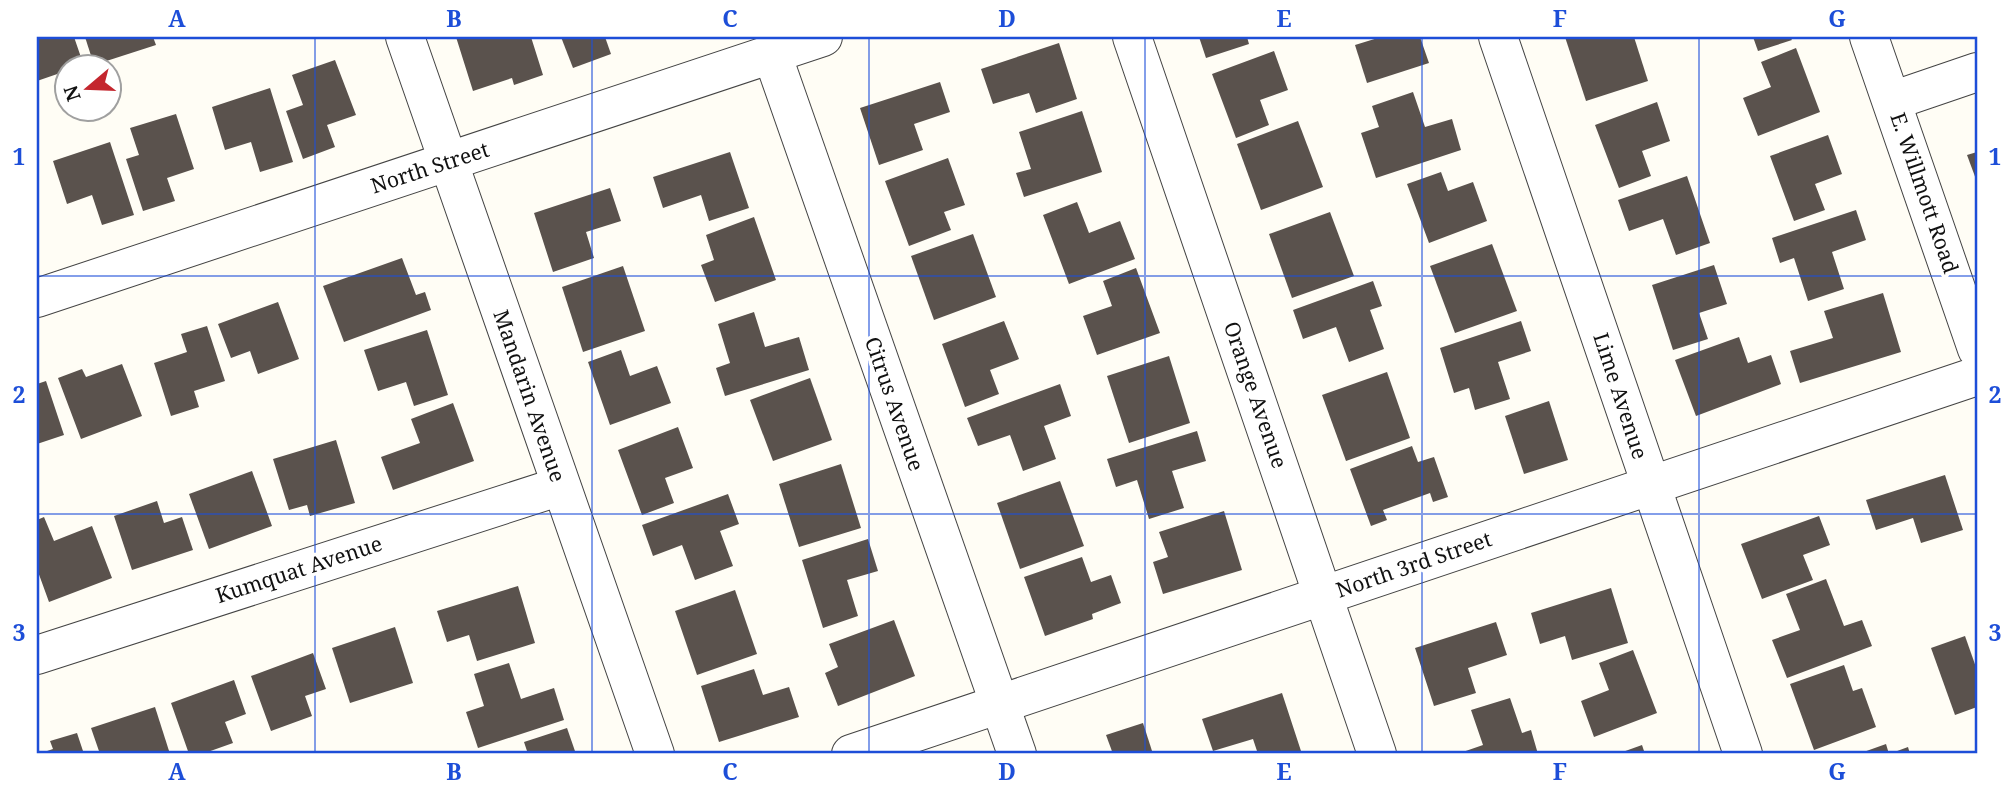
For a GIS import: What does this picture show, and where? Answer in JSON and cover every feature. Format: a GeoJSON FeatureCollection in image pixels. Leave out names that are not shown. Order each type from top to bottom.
{"type":"FeatureCollection","features":[{"type":"Feature","properties":{"kind":"street","name":"Mandarin Avenue"},"geometry":{"type":"LineString","coordinates":[[405,37],[655,754]]}},
{"type":"Feature","properties":{"kind":"street","name":"North Street"},"geometry":{"type":"LineString","coordinates":[[37,298],[823,37]]}},
{"type":"Feature","properties":{"kind":"street","name":"Orange Avenue"},"geometry":{"type":"LineString","coordinates":[[1132,37],[1377,754]]}},
{"type":"Feature","properties":{"kind":"street","name":"Lime Avenue"},"geometry":{"type":"LineString","coordinates":[[1498,37],[1743,754]]}},
{"type":"Feature","properties":{"kind":"street","name":"E. Willmott Road"},"geometry":{"type":"LineString","coordinates":[[1869,37],[1977,349]]}},
{"type":"Feature","properties":{"kind":"street","name":"Citrus Avenue"},"geometry":{"type":"LineString","coordinates":[[772,54],[1017,754]]}},
{"type":"Feature","properties":{"kind":"street"},"geometry":{"type":"LineString","coordinates":[[1892,101],[1977,72]]}},
{"type":"Feature","properties":{"kind":"street","name":"North 3rd Street"},"geometry":{"type":"LineString","coordinates":[[850,754],[1977,376]]}},
{"type":"Feature","properties":{"kind":"street","name":"Kumquat Avenue"},"geometry":{"type":"LineString","coordinates":[[37,655],[561,486]]}},
{"type":"Feature","properties":{"kind":"building"},"geometry":{"type":"Polygon","coordinates":[[[37,37],[74,37],[79,52],[52,52],[52,76],[37,81],[37,37]]]}},
{"type":"Feature","properties":{"kind":"building"},"geometry":{"type":"Polygon","coordinates":[[[85,37],[153,37],[156,45],[122,56],[122,52],[90,52],[85,37]]]}},
{"type":"Feature","properties":{"kind":"building"},"geometry":{"type":"Polygon","coordinates":[[[456,37],[531,37],[543,75],[514,85],[512,78],[473,91],[456,37]]]}},
{"type":"Feature","properties":{"kind":"building"},"geometry":{"type":"Polygon","coordinates":[[[561,37],[605,37],[611,54],[573,68],[561,37]]]}},
{"type":"Feature","properties":{"kind":"building"},"geometry":{"type":"Polygon","coordinates":[[[1199,37],[1247,37],[1249,44],[1206,58],[1199,37]]]}},
{"type":"Feature","properties":{"kind":"building"},"geometry":{"type":"Polygon","coordinates":[[[1381,37],[1420,37],[1429,63],[1367,83],[1355,45],[1381,37]]]}},
{"type":"Feature","properties":{"kind":"building"},"geometry":{"type":"Polygon","coordinates":[[[1565,37],[1634,37],[1648,81],[1586,101],[1565,37]]]}},
{"type":"Feature","properties":{"kind":"building"},"geometry":{"type":"Polygon","coordinates":[[[1753,37],[1790,37],[1792,40],[1758,51],[1753,37]]]}},
{"type":"Feature","properties":{"kind":"building"},"geometry":{"type":"Polygon","coordinates":[[[1059,43],[1077,99],[1036,113],[1029,93],[993,104],[981,69],[1059,43]]]}},
{"type":"Feature","properties":{"kind":"building"},"geometry":{"type":"Polygon","coordinates":[[[1796,48],[1820,112],[1758,136],[1743,98],[1771,87],[1761,62],[1796,48]]]}},
{"type":"Feature","properties":{"kind":"building"},"geometry":{"type":"Polygon","coordinates":[[[1274,51],[1288,90],[1260,100],[1269,125],[1236,138],[1212,74],[1274,51]]]}},
{"type":"Feature","properties":{"kind":"building"},"geometry":{"type":"Polygon","coordinates":[[[335,60],[356,115],[327,125],[335,147],[303,159],[286,111],[303,105],[292,75],[335,60]]]}},
{"type":"Feature","properties":{"kind":"building"},"geometry":{"type":"Polygon","coordinates":[[[940,82],[950,112],[914,124],[923,150],[879,165],[860,108],[940,82]]]}},
{"type":"Feature","properties":{"kind":"building"},"geometry":{"type":"Polygon","coordinates":[[[270,88],[293,162],[260,172],[251,142],[225,150],[212,107],[270,88]]]}},
{"type":"Feature","properties":{"kind":"building"},"geometry":{"type":"Polygon","coordinates":[[[1413,92],[1425,127],[1452,119],[1461,150],[1376,178],[1361,133],[1379,127],[1372,106],[1413,92]]]}},
{"type":"Feature","properties":{"kind":"building"},"geometry":{"type":"Polygon","coordinates":[[[1657,102],[1670,141],[1642,151],[1651,176],[1619,188],[1595,125],[1657,102]]]}},
{"type":"Feature","properties":{"kind":"building"},"geometry":{"type":"Polygon","coordinates":[[[1082,111],[1102,172],[1024,197],[1016,173],[1031,169],[1019,132],[1082,111]]]}},
{"type":"Feature","properties":{"kind":"building"},"geometry":{"type":"Polygon","coordinates":[[[176,114],[194,169],[167,178],[175,201],[143,211],[126,159],[139,155],[130,128],[176,114]]]}},
{"type":"Feature","properties":{"kind":"building"},"geometry":{"type":"Polygon","coordinates":[[[1298,121],[1323,187],[1261,210],[1237,144],[1298,121]]]}},
{"type":"Feature","properties":{"kind":"building"},"geometry":{"type":"Polygon","coordinates":[[[1828,135],[1842,174],[1815,184],[1825,210],[1794,221],[1770,156],[1828,135]]]}},
{"type":"Feature","properties":{"kind":"building"},"geometry":{"type":"Polygon","coordinates":[[[110,142],[134,215],[102,225],[92,195],[67,204],[53,161],[110,142]]]}},
{"type":"Feature","properties":{"kind":"building"},"geometry":{"type":"Polygon","coordinates":[[[730,152],[749,208],[709,221],[701,195],[663,208],[653,177],[730,152]]]}},
{"type":"Feature","properties":{"kind":"building"},"geometry":{"type":"Polygon","coordinates":[[[1977,152],[1977,182],[1967,155],[1977,152]]]}},
{"type":"Feature","properties":{"kind":"building"},"geometry":{"type":"Polygon","coordinates":[[[948,158],[965,205],[944,212],[951,230],[909,246],[885,181],[948,158]]]}},
{"type":"Feature","properties":{"kind":"building"},"geometry":{"type":"Polygon","coordinates":[[[1441,172],[1448,191],[1473,182],[1487,221],[1429,243],[1407,184],[1441,172]]]}},
{"type":"Feature","properties":{"kind":"building"},"geometry":{"type":"Polygon","coordinates":[[[1687,176],[1710,243],[1676,255],[1663,219],[1629,231],[1618,200],[1687,176]]]}},
{"type":"Feature","properties":{"kind":"building"},"geometry":{"type":"Polygon","coordinates":[[[610,188],[621,221],[586,232],[594,258],[553,272],[534,213],[610,188]]]}},
{"type":"Feature","properties":{"kind":"building"},"geometry":{"type":"Polygon","coordinates":[[[1077,202],[1089,233],[1120,221],[1135,259],[1069,284],[1043,215],[1077,202]]]}},
{"type":"Feature","properties":{"kind":"building"},"geometry":{"type":"Polygon","coordinates":[[[1856,210],[1866,240],[1832,252],[1844,289],[1808,301],[1794,258],[1780,263],[1772,238],[1856,210]]]}},
{"type":"Feature","properties":{"kind":"building"},"geometry":{"type":"Polygon","coordinates":[[[1330,212],[1354,276],[1292,298],[1269,234],[1330,212]]]}},
{"type":"Feature","properties":{"kind":"building"},"geometry":{"type":"Polygon","coordinates":[[[754,217],[776,280],[715,302],[701,265],[714,260],[706,235],[754,217]]]}},
{"type":"Feature","properties":{"kind":"building"},"geometry":{"type":"Polygon","coordinates":[[[973,234],[996,297],[934,320],[911,256],[973,234]]]}},
{"type":"Feature","properties":{"kind":"building"},"geometry":{"type":"Polygon","coordinates":[[[1492,244],[1517,311],[1455,333],[1430,266],[1492,244]]]}},
{"type":"Feature","properties":{"kind":"building"},"geometry":{"type":"Polygon","coordinates":[[[402,258],[416,295],[425,292],[431,310],[344,342],[323,286],[402,258]]]}},
{"type":"Feature","properties":{"kind":"building"},"geometry":{"type":"Polygon","coordinates":[[[1714,265],[1727,304],[1699,313],[1708,339],[1673,350],[1652,285],[1714,265]]]}},
{"type":"Feature","properties":{"kind":"building"},"geometry":{"type":"Polygon","coordinates":[[[623,266],[645,331],[583,352],[562,287],[623,266]]]}},
{"type":"Feature","properties":{"kind":"building"},"geometry":{"type":"Polygon","coordinates":[[[1136,268],[1160,333],[1097,355],[1083,316],[1112,306],[1103,281],[1136,268]]]}},
{"type":"Feature","properties":{"kind":"building"},"geometry":{"type":"Polygon","coordinates":[[[1373,281],[1382,306],[1370,310],[1384,349],[1349,362],[1336,327],[1303,339],[1293,310],[1373,281]]]}},
{"type":"Feature","properties":{"kind":"building"},"geometry":{"type":"Polygon","coordinates":[[[1883,293],[1901,352],[1800,383],[1790,351],[1833,338],[1824,311],[1883,293]]]}},
{"type":"Feature","properties":{"kind":"building"},"geometry":{"type":"Polygon","coordinates":[[[278,302],[299,359],[258,374],[250,351],[231,358],[218,324],[278,302]]]}},
{"type":"Feature","properties":{"kind":"building"},"geometry":{"type":"Polygon","coordinates":[[[754,312],[765,347],[799,337],[809,370],[725,396],[716,368],[730,363],[718,324],[754,312]]]}},
{"type":"Feature","properties":{"kind":"building"},"geometry":{"type":"Polygon","coordinates":[[[1004,321],[1019,359],[990,370],[999,394],[965,407],[942,344],[1004,321]]]}},
{"type":"Feature","properties":{"kind":"building"},"geometry":{"type":"Polygon","coordinates":[[[1521,321],[1531,351],[1498,362],[1510,399],[1475,410],[1469,388],[1454,393],[1440,348],[1521,321]]]}},
{"type":"Feature","properties":{"kind":"building"},"geometry":{"type":"Polygon","coordinates":[[[207,326],[225,381],[194,391],[199,407],[171,416],[154,363],[187,352],[181,334],[207,326]]]}},
{"type":"Feature","properties":{"kind":"building"},"geometry":{"type":"Polygon","coordinates":[[[427,330],[448,395],[414,406],[406,382],[378,391],[364,350],[427,330]]]}},
{"type":"Feature","properties":{"kind":"building"},"geometry":{"type":"Polygon","coordinates":[[[1739,337],[1748,363],[1771,355],[1781,384],[1696,416],[1675,360],[1739,337]]]}},
{"type":"Feature","properties":{"kind":"building"},"geometry":{"type":"Polygon","coordinates":[[[621,350],[630,376],[657,366],[671,403],[610,425],[588,362],[621,350]]]}},
{"type":"Feature","properties":{"kind":"building"},"geometry":{"type":"Polygon","coordinates":[[[1169,356],[1190,423],[1129,443],[1107,376],[1169,356]]]}},
{"type":"Feature","properties":{"kind":"building"},"geometry":{"type":"Polygon","coordinates":[[[122,364],[142,416],[81,439],[58,378],[82,369],[86,377],[122,364]]]}},
{"type":"Feature","properties":{"kind":"building"},"geometry":{"type":"Polygon","coordinates":[[[1387,372],[1410,438],[1346,461],[1322,395],[1387,372]]]}},
{"type":"Feature","properties":{"kind":"building"},"geometry":{"type":"Polygon","coordinates":[[[810,378],[832,440],[773,461],[750,400],[810,378]]]}},
{"type":"Feature","properties":{"kind":"building"},"geometry":{"type":"Polygon","coordinates":[[[46,381],[64,435],[37,444],[37,384],[46,381]]]}},
{"type":"Feature","properties":{"kind":"building"},"geometry":{"type":"Polygon","coordinates":[[[1060,384],[1071,416],[1044,426],[1056,459],[1023,471],[1010,435],[978,446],[967,418],[1060,384]]]}},
{"type":"Feature","properties":{"kind":"building"},"geometry":{"type":"Polygon","coordinates":[[[1549,401],[1568,460],[1524,474],[1505,416],[1549,401]]]}},
{"type":"Feature","properties":{"kind":"building"},"geometry":{"type":"Polygon","coordinates":[[[453,403],[474,461],[393,490],[381,457],[420,443],[411,419],[453,403]]]}},
{"type":"Feature","properties":{"kind":"building"},"geometry":{"type":"Polygon","coordinates":[[[678,427],[693,468],[665,478],[674,503],[642,515],[618,450],[678,427]]]}},
{"type":"Feature","properties":{"kind":"building"},"geometry":{"type":"Polygon","coordinates":[[[1197,431],[1206,461],[1172,471],[1184,508],[1149,519],[1137,480],[1116,487],[1107,459],[1197,431]]]}},
{"type":"Feature","properties":{"kind":"building"},"geometry":{"type":"Polygon","coordinates":[[[336,440],[355,503],[310,516],[307,505],[289,510],[273,459],[336,440]]]}},
{"type":"Feature","properties":{"kind":"building"},"geometry":{"type":"Polygon","coordinates":[[[1412,446],[1418,462],[1434,457],[1448,497],[1433,502],[1430,493],[1383,510],[1387,520],[1371,526],[1350,469],[1412,446]]]}},
{"type":"Feature","properties":{"kind":"building"},"geometry":{"type":"Polygon","coordinates":[[[841,464],[861,528],[799,547],[779,484],[841,464]]]}},
{"type":"Feature","properties":{"kind":"building"},"geometry":{"type":"Polygon","coordinates":[[[252,471],[272,526],[209,549],[189,494],[252,471]]]}},
{"type":"Feature","properties":{"kind":"building"},"geometry":{"type":"Polygon","coordinates":[[[1945,475],[1963,530],[1921,543],[1913,518],[1876,530],[1866,500],[1945,475]]]}},
{"type":"Feature","properties":{"kind":"building"},"geometry":{"type":"Polygon","coordinates":[[[1060,481],[1084,546],[1020,569],[997,503],[1060,481]]]}},
{"type":"Feature","properties":{"kind":"building"},"geometry":{"type":"Polygon","coordinates":[[[728,494],[739,524],[720,531],[733,566],[695,580],[682,545],[653,556],[642,525],[728,494]]]}},
{"type":"Feature","properties":{"kind":"building"},"geometry":{"type":"Polygon","coordinates":[[[157,501],[164,523],[182,517],[193,550],[132,570],[114,516],[157,501]]]}},
{"type":"Feature","properties":{"kind":"building"},"geometry":{"type":"Polygon","coordinates":[[[1224,511],[1242,570],[1163,594],[1153,562],[1168,557],[1159,532],[1224,511]]]}},
{"type":"Feature","properties":{"kind":"building"},"geometry":{"type":"Polygon","coordinates":[[[1819,516],[1830,545],[1803,555],[1813,580],[1762,599],[1741,544],[1819,516]]]}},
{"type":"Feature","properties":{"kind":"building"},"geometry":{"type":"Polygon","coordinates":[[[44,517],[54,541],[92,526],[112,578],[49,602],[37,569],[37,520],[44,517]]]}},
{"type":"Feature","properties":{"kind":"building"},"geometry":{"type":"Polygon","coordinates":[[[868,539],[878,571],[847,580],[858,616],[823,628],[802,560],[868,539]]]}},
{"type":"Feature","properties":{"kind":"building"},"geometry":{"type":"Polygon","coordinates":[[[1082,557],[1091,582],[1111,575],[1121,603],[1092,614],[1093,619],[1045,636],[1024,577],[1082,557]]]}},
{"type":"Feature","properties":{"kind":"building"},"geometry":{"type":"Polygon","coordinates":[[[1826,579],[1844,626],[1862,620],[1872,646],[1787,678],[1772,640],[1800,630],[1786,594],[1826,579]]]}},
{"type":"Feature","properties":{"kind":"building"},"geometry":{"type":"Polygon","coordinates":[[[518,586],[535,643],[477,661],[469,635],[447,642],[437,611],[518,586]]]}},
{"type":"Feature","properties":{"kind":"building"},"geometry":{"type":"Polygon","coordinates":[[[1611,588],[1628,643],[1572,660],[1565,636],[1540,644],[1531,613],[1611,588]]]}},
{"type":"Feature","properties":{"kind":"building"},"geometry":{"type":"Polygon","coordinates":[[[735,590],[757,654],[697,675],[675,611],[735,590]]]}},
{"type":"Feature","properties":{"kind":"building"},"geometry":{"type":"Polygon","coordinates":[[[894,620],[915,676],[838,706],[825,673],[838,667],[829,644],[894,620]]]}},
{"type":"Feature","properties":{"kind":"building"},"geometry":{"type":"Polygon","coordinates":[[[1496,622],[1507,655],[1468,668],[1476,693],[1434,706],[1415,648],[1496,622]]]}},
{"type":"Feature","properties":{"kind":"building"},"geometry":{"type":"Polygon","coordinates":[[[395,627],[413,683],[350,703],[332,648],[395,627]]]}},
{"type":"Feature","properties":{"kind":"building"},"geometry":{"type":"Polygon","coordinates":[[[1965,636],[1977,670],[1977,707],[1955,715],[1931,648],[1965,636]]]}},
{"type":"Feature","properties":{"kind":"building"},"geometry":{"type":"Polygon","coordinates":[[[1633,650],[1657,713],[1594,737],[1581,701],[1609,690],[1599,663],[1633,650]]]}},
{"type":"Feature","properties":{"kind":"building"},"geometry":{"type":"Polygon","coordinates":[[[313,653],[326,689],[305,696],[312,716],[271,731],[251,676],[313,653]]]}},
{"type":"Feature","properties":{"kind":"building"},"geometry":{"type":"Polygon","coordinates":[[[509,663],[521,699],[554,688],[564,720],[478,748],[466,712],[484,706],[474,674],[509,663]]]}},
{"type":"Feature","properties":{"kind":"building"},"geometry":{"type":"Polygon","coordinates":[[[1844,665],[1853,691],[1862,688],[1876,727],[1814,750],[1790,684],[1844,665]]]}},
{"type":"Feature","properties":{"kind":"building"},"geometry":{"type":"Polygon","coordinates":[[[754,669],[763,695],[789,687],[799,717],[719,742],[701,686],[754,669]]]}},
{"type":"Feature","properties":{"kind":"building"},"geometry":{"type":"Polygon","coordinates":[[[234,680],[246,714],[225,722],[233,743],[202,754],[189,754],[171,703],[234,680]]]}},
{"type":"Feature","properties":{"kind":"building"},"geometry":{"type":"Polygon","coordinates":[[[1282,693],[1301,751],[1292,754],[1258,754],[1253,739],[1213,751],[1202,719],[1282,693]]]}},
{"type":"Feature","properties":{"kind":"building"},"geometry":{"type":"Polygon","coordinates":[[[1510,698],[1522,733],[1531,730],[1538,754],[1457,754],[1483,745],[1471,710],[1510,698]]]}},
{"type":"Feature","properties":{"kind":"building"},"geometry":{"type":"Polygon","coordinates":[[[155,707],[170,754],[100,754],[91,728],[155,707]]]}},
{"type":"Feature","properties":{"kind":"building"},"geometry":{"type":"Polygon","coordinates":[[[1143,723],[1153,754],[1113,754],[1106,735],[1143,723]]]}},
{"type":"Feature","properties":{"kind":"building"},"geometry":{"type":"Polygon","coordinates":[[[567,728],[576,754],[528,754],[524,742],[567,728]]]}},
{"type":"Feature","properties":{"kind":"building"},"geometry":{"type":"Polygon","coordinates":[[[77,733],[84,754],[38,754],[53,749],[50,741],[77,733]]]}},
{"type":"Feature","properties":{"kind":"building"},"geometry":{"type":"Polygon","coordinates":[[[1886,744],[1889,754],[1858,754],[1886,744]]]}},
{"type":"Feature","properties":{"kind":"building"},"geometry":{"type":"Polygon","coordinates":[[[1642,745],[1645,754],[1617,754],[1642,745]]]}},
{"type":"Feature","properties":{"kind":"building"},"geometry":{"type":"Polygon","coordinates":[[[1908,747],[1910,754],[1889,754],[1908,747]]]}}]}
